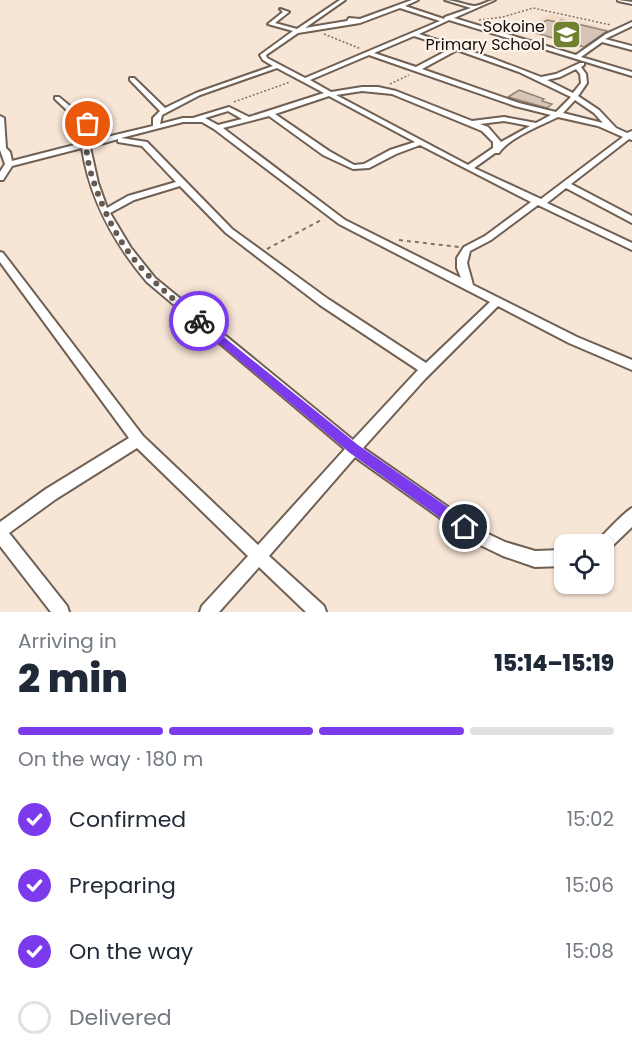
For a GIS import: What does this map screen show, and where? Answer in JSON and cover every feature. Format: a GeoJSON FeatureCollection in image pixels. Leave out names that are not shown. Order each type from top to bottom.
{"type":"FeatureCollection","features":[{"type":"Feature","properties":{"kind":"street"},"geometry":{"type":"LineString","coordinates":[[343,0],[264,55],[265,59],[468,168],[632,246]]}},
{"type":"Feature","properties":{"kind":"street"},"geometry":{"type":"LineString","coordinates":[[447,0],[475,7]]}},
{"type":"Feature","properties":{"kind":"street"},"geometry":{"type":"LineString","coordinates":[[303,79],[493,0]]}},
{"type":"Feature","properties":{"kind":"street"},"geometry":{"type":"LineString","coordinates":[[620,0],[632,3]]}},
{"type":"Feature","properties":{"kind":"street"},"geometry":{"type":"LineString","coordinates":[[282,10],[285,12],[271,24],[298,31],[354,21],[412,1]]}},
{"type":"Feature","properties":{"kind":"street"},"geometry":{"type":"LineString","coordinates":[[400,6],[632,74]]}},
{"type":"Feature","properties":{"kind":"street"},"geometry":{"type":"LineString","coordinates":[[323,15],[354,21]]}},
{"type":"Feature","properties":{"kind":"street"},"geometry":{"type":"LineString","coordinates":[[576,58],[601,40],[632,24]]}},
{"type":"Feature","properties":{"kind":"street"},"geometry":{"type":"LineString","coordinates":[[414,34],[541,79],[598,112],[613,128]]}},
{"type":"Feature","properties":{"kind":"street"},"geometry":{"type":"LineString","coordinates":[[601,40],[632,48]]}},
{"type":"Feature","properties":{"kind":"street"},"geometry":{"type":"LineString","coordinates":[[420,70],[456,48]]}},
{"type":"Feature","properties":{"kind":"street"},"geometry":{"type":"LineString","coordinates":[[370,53],[517,105],[613,128],[631,136],[512,222],[467,249],[460,260],[469,288]]}},
{"type":"Feature","properties":{"kind":"street"},"geometry":{"type":"LineString","coordinates":[[541,79],[558,76],[588,61]]}},
{"type":"Feature","properties":{"kind":"street"},"geometry":{"type":"LineString","coordinates":[[156,127],[156,118],[164,111],[198,94],[277,66]]}},
{"type":"Feature","properties":{"kind":"street"},"geometry":{"type":"LineString","coordinates":[[468,168],[521,134],[558,114],[574,97],[584,79],[578,67]]}},
{"type":"Feature","properties":{"kind":"street"},"geometry":{"type":"LineString","coordinates":[[132,79],[164,111]]}},
{"type":"Feature","properties":{"kind":"street"},"geometry":{"type":"LineString","coordinates":[[217,128],[328,93],[380,89],[394,92],[472,123],[494,136],[497,142],[496,151]]}},
{"type":"Feature","properties":{"kind":"street"},"geometry":{"type":"LineString","coordinates":[[57,98],[88,124],[92,133],[88,146],[88,170],[105,212],[121,243],[150,280],[354,449],[478,537],[503,549],[535,559],[554,558]]}},
{"type":"Feature","properties":{"kind":"street"},"geometry":{"type":"LineString","coordinates":[[0,178],[9,164],[196,119],[221,110],[234,111],[248,119]]}},
{"type":"Feature","properties":{"kind":"street"},"geometry":{"type":"LineString","coordinates":[[269,113],[326,153],[353,167],[366,166],[393,152],[420,143]]}},
{"type":"Feature","properties":{"kind":"street"},"geometry":{"type":"LineString","coordinates":[[0,118],[2,146],[9,164]]}},
{"type":"Feature","properties":{"kind":"street"},"geometry":{"type":"LineString","coordinates":[[196,119],[217,128],[332,215],[353,228],[573,340],[632,365]]}},
{"type":"Feature","properties":{"kind":"street"},"geometry":{"type":"LineString","coordinates":[[472,123],[504,119],[537,125]]}},
{"type":"Feature","properties":{"kind":"street"},"geometry":{"type":"LineString","coordinates":[[504,119],[521,134]]}},
{"type":"Feature","properties":{"kind":"street"},"geometry":{"type":"LineString","coordinates":[[111,140],[136,141],[144,144],[229,231],[324,302],[427,370]]}},
{"type":"Feature","properties":{"kind":"street"},"geometry":{"type":"LineString","coordinates":[[105,212],[131,198],[181,183]]}},
{"type":"Feature","properties":{"kind":"street"},"geometry":{"type":"LineString","coordinates":[[566,184],[632,220]]}},
{"type":"Feature","properties":{"kind":"street"},"geometry":{"type":"LineString","coordinates":[[0,255],[138,440],[318,612]]}},
{"type":"Feature","properties":{"kind":"street"},"geometry":{"type":"LineString","coordinates":[[208,612],[427,370],[496,302]]}},
{"type":"Feature","properties":{"kind":"street"},"geometry":{"type":"LineString","coordinates":[[61,612],[0,532],[51,494],[138,440]]}},
{"type":"Feature","properties":{"kind":"street"},"geometry":{"type":"LineString","coordinates":[[614,535],[632,515]]}},
{"type":"Feature","properties":{"kind":"path"},"geometry":{"type":"LineString","coordinates":[[479,20],[503,17],[533,8],[623,28]]}},
{"type":"Feature","properties":{"kind":"path"},"geometry":{"type":"LineString","coordinates":[[311,28],[370,53]]}},
{"type":"Feature","properties":{"kind":"path"},"geometry":{"type":"LineString","coordinates":[[380,89],[420,70]]}},
{"type":"Feature","properties":{"kind":"path"},"geometry":{"type":"LineString","coordinates":[[221,110],[249,95],[303,79]]}},
{"type":"Feature","properties":{"kind":"path"},"geometry":{"type":"LineString","coordinates":[[259,253],[332,215]]}},
{"type":"Feature","properties":{"kind":"path"},"geometry":{"type":"LineString","coordinates":[[396,240],[437,246],[472,247]]}},
{"type":"Feature","properties":{"kind":"shaded area"},"geometry":{"type":"Polygon","coordinates":[[[550,14],[621,32],[592,52],[519,31],[550,14]]]}},
{"type":"Feature","properties":{"kind":"building"},"geometry":{"type":"Polygon","coordinates":[[[547,20],[557,22],[561,20],[607,31],[584,47],[536,33],[540,31],[532,29],[547,20]]]}},
{"type":"Feature","properties":{"kind":"building"},"geometry":{"type":"Polygon","coordinates":[[[519,90],[552,104],[547,108],[508,97],[519,90]]]}},
{"type":"Feature","properties":{"kind":"way so far"},"geometry":{"type":"LineString","coordinates":[[88,124],[92,133],[90,145],[86,146],[88,170],[112,230],[150,280],[199,321]]}},
{"type":"Feature","properties":{"kind":"place","name":"Sokoine Primary School"},"geometry":{"type":"Point","coordinates":[566,35]}},
{"type":"Feature","properties":{"kind":"route"},"geometry":{"type":"LineString","coordinates":[[199,321],[354,449],[465,527]]}}]}
